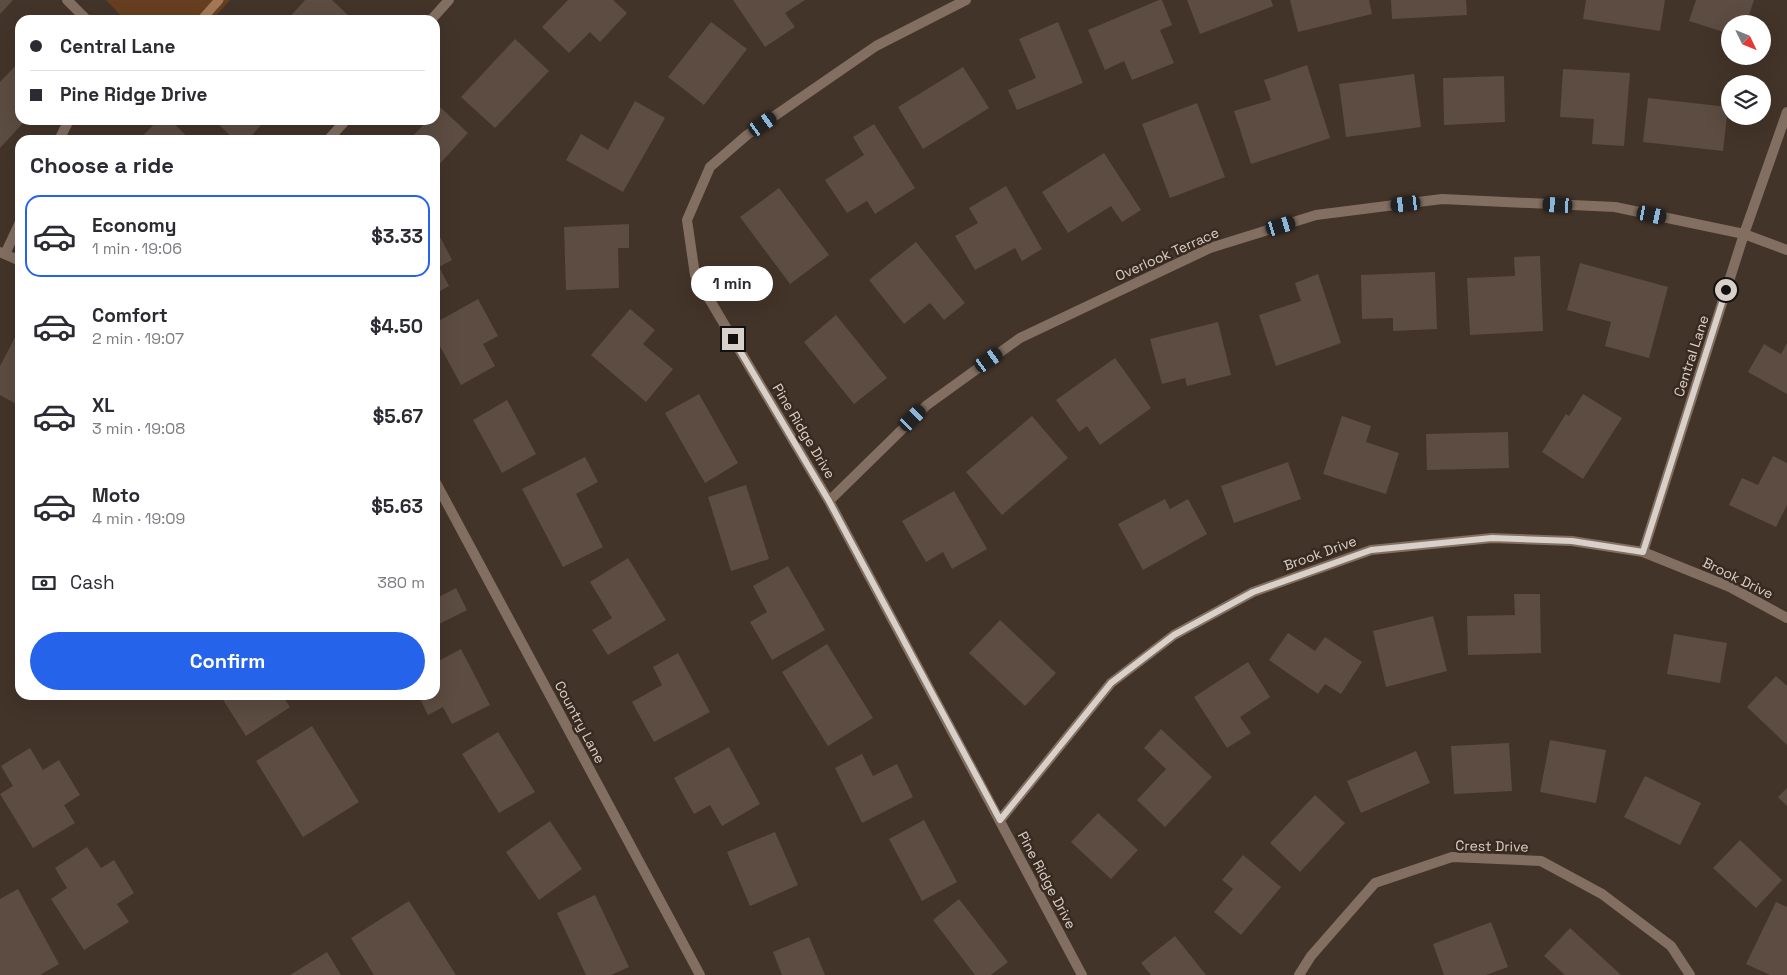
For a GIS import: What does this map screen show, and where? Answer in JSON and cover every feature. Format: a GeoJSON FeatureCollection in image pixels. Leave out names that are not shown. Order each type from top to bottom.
{"type":"FeatureCollection","features":[{"type":"Feature","properties":{"kind":"street"},"geometry":{"type":"LineString","coordinates":[[67,0],[82,15]]}},
{"type":"Feature","properties":{"kind":"street"},"geometry":{"type":"LineString","coordinates":[[436,15],[449,0]]}},
{"type":"Feature","properties":{"kind":"street","name":"Pine Ridge Drive"},"geometry":{"type":"LineString","coordinates":[[966,0],[876,46],[747,135],[710,167],[687,220],[695,275],[829,501],[1082,975]]}},
{"type":"Feature","properties":{"kind":"street","name":"Central Lane"},"geometry":{"type":"LineString","coordinates":[[1643,552],[1744,234],[1787,112]]}},
{"type":"Feature","properties":{"kind":"street"},"geometry":{"type":"LineString","coordinates":[[332,135],[342,125]]}},
{"type":"Feature","properties":{"kind":"street","name":"Overlook Terrace"},"geometry":{"type":"LineString","coordinates":[[829,501],[926,404],[1020,338],[1210,248],[1316,215],[1442,200],[1615,207],[1744,234],[1787,250]]}},
{"type":"Feature","properties":{"kind":"street"},"geometry":{"type":"LineString","coordinates":[[15,231],[2,253],[15,259]]}},
{"type":"Feature","properties":{"kind":"street","name":"Country Lane"},"geometry":{"type":"LineString","coordinates":[[440,490],[700,975]]}},
{"type":"Feature","properties":{"kind":"street","name":"Brook Drive"},"geometry":{"type":"LineString","coordinates":[[1000,820],[1111,683],[1174,635],[1253,592],[1371,550],[1492,538],[1572,541],[1643,552],[1730,587],[1787,618]]}},
{"type":"Feature","properties":{"kind":"street","name":"Crest Drive"},"geometry":{"type":"LineString","coordinates":[[1299,975],[1311,956],[1374,883],[1452,858],[1541,861],[1602,894],[1672,946],[1690,975]]}},
{"type":"Feature","properties":{"kind":"shaded area"},"geometry":{"type":"Polygon","coordinates":[[[106,0],[230,0],[216,15],[120,15],[106,0]]]}},
{"type":"Feature","properties":{"kind":"building"},"geometry":{"type":"Polygon","coordinates":[[[0,0],[13,0],[0,14],[0,0]]]}},
{"type":"Feature","properties":{"kind":"building"},"geometry":{"type":"Polygon","coordinates":[[[305,0],[332,0],[348,15],[292,15],[305,0]]]}},
{"type":"Feature","properties":{"kind":"building"},"geometry":{"type":"Polygon","coordinates":[[[568,0],[613,0],[627,13],[600,42],[590,32],[569,53],[542,27],[568,0]]]}},
{"type":"Feature","properties":{"kind":"building"},"geometry":{"type":"Polygon","coordinates":[[[733,0],[805,0],[785,13],[795,27],[765,47],[733,0]]]}},
{"type":"Feature","properties":{"kind":"building"},"geometry":{"type":"Polygon","coordinates":[[[1162,0],[1172,25],[1160,30],[1174,63],[1132,80],[1124,61],[1105,70],[1088,30],[1162,0]]]}},
{"type":"Feature","properties":{"kind":"building"},"geometry":{"type":"Polygon","coordinates":[[[1187,0],[1271,0],[1273,6],[1200,34],[1187,0]]]}},
{"type":"Feature","properties":{"kind":"building"},"geometry":{"type":"Polygon","coordinates":[[[1290,0],[1369,0],[1372,14],[1298,32],[1290,0]]]}},
{"type":"Feature","properties":{"kind":"building"},"geometry":{"type":"Polygon","coordinates":[[[1391,0],[1466,0],[1467,15],[1392,19],[1391,0]]]}},
{"type":"Feature","properties":{"kind":"building"},"geometry":{"type":"Polygon","coordinates":[[[1586,0],[1665,0],[1660,31],[1583,19],[1586,0]]]}},
{"type":"Feature","properties":{"kind":"building"},"geometry":{"type":"Polygon","coordinates":[[[1696,0],[1754,0],[1749,15],[1721,15],[1721,31],[1689,21],[1696,0]]]}},
{"type":"Feature","properties":{"kind":"building"},"geometry":{"type":"Polygon","coordinates":[[[711,22],[747,49],[704,105],[668,77],[711,22]]]}},
{"type":"Feature","properties":{"kind":"building"},"geometry":{"type":"Polygon","coordinates":[[[1058,22],[1083,83],[1017,110],[1008,90],[1036,78],[1019,39],[1058,22]]]}},
{"type":"Feature","properties":{"kind":"building"},"geometry":{"type":"Polygon","coordinates":[[[515,39],[549,71],[495,128],[461,97],[515,39]]]}},
{"type":"Feature","properties":{"kind":"building"},"geometry":{"type":"Polygon","coordinates":[[[1307,65],[1330,138],[1251,164],[1234,111],[1271,100],[1264,80],[1307,65]]]}},
{"type":"Feature","properties":{"kind":"building"},"geometry":{"type":"Polygon","coordinates":[[[15,66],[15,125],[21,125],[0,148],[0,82],[15,66]]]}},
{"type":"Feature","properties":{"kind":"building"},"geometry":{"type":"Polygon","coordinates":[[[963,67],[989,108],[923,149],[898,107],[963,67]]]}},
{"type":"Feature","properties":{"kind":"building"},"geometry":{"type":"Polygon","coordinates":[[[1563,69],[1630,73],[1624,146],[1592,144],[1594,119],[1560,117],[1563,69]]]}},
{"type":"Feature","properties":{"kind":"building"},"geometry":{"type":"Polygon","coordinates":[[[1414,74],[1421,127],[1346,137],[1339,84],[1414,74]]]}},
{"type":"Feature","properties":{"kind":"building"},"geometry":{"type":"Polygon","coordinates":[[[1504,76],[1505,122],[1444,125],[1443,78],[1504,76]]]}},
{"type":"Feature","properties":{"kind":"building"},"geometry":{"type":"Polygon","coordinates":[[[1648,98],[1721,106],[1721,125],[1726,125],[1723,151],[1643,142],[1648,98]]]}},
{"type":"Feature","properties":{"kind":"building"},"geometry":{"type":"Polygon","coordinates":[[[635,101],[665,118],[623,192],[566,160],[581,134],[608,150],[635,101]]]}},
{"type":"Feature","properties":{"kind":"building"},"geometry":{"type":"Polygon","coordinates":[[[1197,103],[1225,177],[1170,198],[1142,124],[1197,103]]]}},
{"type":"Feature","properties":{"kind":"building"},"geometry":{"type":"Polygon","coordinates":[[[440,107],[468,133],[440,164],[440,135],[414,135],[423,125],[440,125],[440,107]]]}},
{"type":"Feature","properties":{"kind":"building"},"geometry":{"type":"Polygon","coordinates":[[[874,124],[915,188],[875,214],[867,201],[847,213],[825,180],[864,155],[853,137],[874,124]]]}},
{"type":"Feature","properties":{"kind":"building"},"geometry":{"type":"Polygon","coordinates":[[[153,125],[175,125],[186,135],[144,135],[153,125]]]}},
{"type":"Feature","properties":{"kind":"building"},"geometry":{"type":"Polygon","coordinates":[[[219,125],[261,125],[252,135],[230,135],[219,125]]]}},
{"type":"Feature","properties":{"kind":"building"},"geometry":{"type":"Polygon","coordinates":[[[1104,153],[1141,210],[1122,222],[1111,206],[1068,233],[1042,192],[1104,153]]]}},
{"type":"Feature","properties":{"kind":"building"},"geometry":{"type":"Polygon","coordinates":[[[1006,186],[1042,249],[1022,261],[1015,248],[975,270],[955,236],[978,223],[969,208],[1006,186]]]}},
{"type":"Feature","properties":{"kind":"building"},"geometry":{"type":"Polygon","coordinates":[[[779,188],[829,255],[790,284],[740,217],[779,188]]]}},
{"type":"Feature","properties":{"kind":"building"},"geometry":{"type":"Polygon","coordinates":[[[629,224],[629,248],[618,248],[619,288],[566,290],[564,227],[629,224]]]}},
{"type":"Feature","properties":{"kind":"building"},"geometry":{"type":"Polygon","coordinates":[[[440,237],[452,260],[440,266],[440,237]]]}},
{"type":"Feature","properties":{"kind":"building"},"geometry":{"type":"Polygon","coordinates":[[[916,242],[965,303],[944,320],[930,303],[904,324],[869,280],[916,242]]]}},
{"type":"Feature","properties":{"kind":"building"},"geometry":{"type":"Polygon","coordinates":[[[1540,256],[1543,331],[1470,335],[1467,278],[1515,276],[1514,257],[1540,256]]]}},
{"type":"Feature","properties":{"kind":"building"},"geometry":{"type":"Polygon","coordinates":[[[1580,263],[1668,287],[1649,358],[1605,346],[1611,322],[1567,310],[1580,263]]]}},
{"type":"Feature","properties":{"kind":"building"},"geometry":{"type":"Polygon","coordinates":[[[440,269],[449,286],[440,291],[440,269]]]}},
{"type":"Feature","properties":{"kind":"building"},"geometry":{"type":"Polygon","coordinates":[[[1435,272],[1437,329],[1393,331],[1393,318],[1362,319],[1361,275],[1435,272]]]}},
{"type":"Feature","properties":{"kind":"building"},"geometry":{"type":"Polygon","coordinates":[[[1318,274],[1341,343],[1276,366],[1259,315],[1301,301],[1295,283],[1318,274]]]}},
{"type":"Feature","properties":{"kind":"building"},"geometry":{"type":"Polygon","coordinates":[[[478,299],[498,336],[483,344],[495,366],[461,385],[440,346],[440,320],[478,299]]]}},
{"type":"Feature","properties":{"kind":"building"},"geometry":{"type":"Polygon","coordinates":[[[630,309],[655,330],[643,344],[673,369],[646,402],[591,355],[630,309]]]}},
{"type":"Feature","properties":{"kind":"building"},"geometry":{"type":"Polygon","coordinates":[[[836,315],[887,378],[854,404],[804,342],[836,315]]]}},
{"type":"Feature","properties":{"kind":"building"},"geometry":{"type":"Polygon","coordinates":[[[1218,322],[1231,375],[1187,386],[1185,378],[1162,384],[1150,339],[1218,322]]]}},
{"type":"Feature","properties":{"kind":"building"},"geometry":{"type":"Polygon","coordinates":[[[15,338],[15,403],[0,395],[0,366],[15,338]]]}},
{"type":"Feature","properties":{"kind":"building"},"geometry":{"type":"Polygon","coordinates":[[[1787,343],[1787,394],[1748,372],[1764,344],[1781,354],[1787,343]]]}},
{"type":"Feature","properties":{"kind":"building"},"geometry":{"type":"Polygon","coordinates":[[[1115,358],[1151,408],[1100,445],[1087,426],[1079,432],[1056,400],[1115,358]]]}},
{"type":"Feature","properties":{"kind":"building"},"geometry":{"type":"Polygon","coordinates":[[[699,394],[738,463],[705,483],[665,413],[699,394]]]}},
{"type":"Feature","properties":{"kind":"building"},"geometry":{"type":"Polygon","coordinates":[[[1583,394],[1622,418],[1583,479],[1542,452],[1566,414],[1569,416],[1583,394]]]}},
{"type":"Feature","properties":{"kind":"building"},"geometry":{"type":"Polygon","coordinates":[[[507,400],[536,454],[502,473],[473,420],[507,400]]]}},
{"type":"Feature","properties":{"kind":"building"},"geometry":{"type":"Polygon","coordinates":[[[1032,416],[1068,458],[1002,515],[966,472],[1032,416]]]}},
{"type":"Feature","properties":{"kind":"building"},"geometry":{"type":"Polygon","coordinates":[[[1342,416],[1371,426],[1366,442],[1399,453],[1386,494],[1323,474],[1342,416]]]}},
{"type":"Feature","properties":{"kind":"building"},"geometry":{"type":"Polygon","coordinates":[[[1508,432],[1509,468],[1427,470],[1426,434],[1508,432]]]}},
{"type":"Feature","properties":{"kind":"building"},"geometry":{"type":"Polygon","coordinates":[[[1773,456],[1787,463],[1787,505],[1776,527],[1729,505],[1742,478],[1758,485],[1773,456]]]}},
{"type":"Feature","properties":{"kind":"building"},"geometry":{"type":"Polygon","coordinates":[[[585,457],[598,482],[576,494],[603,547],[563,567],[522,489],[585,457]]]}},
{"type":"Feature","properties":{"kind":"building"},"geometry":{"type":"Polygon","coordinates":[[[1288,462],[1301,499],[1234,523],[1221,486],[1288,462]]]}},
{"type":"Feature","properties":{"kind":"building"},"geometry":{"type":"Polygon","coordinates":[[[746,485],[769,559],[731,571],[708,497],[746,485]]]}},
{"type":"Feature","properties":{"kind":"building"},"geometry":{"type":"Polygon","coordinates":[[[954,491],[987,549],[952,569],[943,552],[926,562],[902,521],[954,491]]]}},
{"type":"Feature","properties":{"kind":"building"},"geometry":{"type":"Polygon","coordinates":[[[1165,499],[1170,509],[1188,499],[1207,534],[1143,570],[1118,524],[1165,499]]]}},
{"type":"Feature","properties":{"kind":"building"},"geometry":{"type":"Polygon","coordinates":[[[628,558],[666,620],[608,655],[592,630],[612,618],[590,582],[628,558]]]}},
{"type":"Feature","properties":{"kind":"building"},"geometry":{"type":"Polygon","coordinates":[[[788,566],[825,630],[772,660],[750,622],[767,612],[753,586],[788,566]]]}},
{"type":"Feature","properties":{"kind":"building"},"geometry":{"type":"Polygon","coordinates":[[[456,588],[467,610],[440,624],[440,596],[456,588]]]}},
{"type":"Feature","properties":{"kind":"building"},"geometry":{"type":"Polygon","coordinates":[[[1514,594],[1540,594],[1541,653],[1468,655],[1467,616],[1515,615],[1514,594]]]}},
{"type":"Feature","properties":{"kind":"building"},"geometry":{"type":"Polygon","coordinates":[[[1433,616],[1447,671],[1386,687],[1373,631],[1433,616]]]}},
{"type":"Feature","properties":{"kind":"building"},"geometry":{"type":"Polygon","coordinates":[[[1000,620],[1056,673],[1025,706],[969,653],[1000,620]]]}},
{"type":"Feature","properties":{"kind":"building"},"geometry":{"type":"Polygon","coordinates":[[[1288,633],[1315,651],[1325,637],[1362,662],[1341,694],[1325,684],[1318,694],[1269,660],[1288,633]]]}},
{"type":"Feature","properties":{"kind":"building"},"geometry":{"type":"Polygon","coordinates":[[[1674,634],[1727,643],[1720,683],[1667,674],[1674,634]]]}},
{"type":"Feature","properties":{"kind":"building"},"geometry":{"type":"Polygon","coordinates":[[[827,644],[873,718],[828,746],[782,672],[827,644]]]}},
{"type":"Feature","properties":{"kind":"building"},"geometry":{"type":"Polygon","coordinates":[[[461,649],[490,705],[452,724],[443,707],[428,715],[420,700],[440,700],[440,660],[461,649]]]}},
{"type":"Feature","properties":{"kind":"building"},"geometry":{"type":"Polygon","coordinates":[[[678,653],[710,712],[654,742],[632,702],[662,685],[653,667],[678,653]]]}},
{"type":"Feature","properties":{"kind":"building"},"geometry":{"type":"Polygon","coordinates":[[[1248,662],[1270,697],[1240,717],[1251,733],[1227,748],[1194,697],[1248,662]]]}},
{"type":"Feature","properties":{"kind":"building"},"geometry":{"type":"Polygon","coordinates":[[[1776,676],[1787,686],[1787,745],[1747,707],[1776,676]]]}},
{"type":"Feature","properties":{"kind":"building"},"geometry":{"type":"Polygon","coordinates":[[[223,700],[285,700],[290,707],[246,736],[223,700]]]}},
{"type":"Feature","properties":{"kind":"building"},"geometry":{"type":"Polygon","coordinates":[[[312,726],[359,802],[303,837],[256,761],[312,726]]]}},
{"type":"Feature","properties":{"kind":"building"},"geometry":{"type":"Polygon","coordinates":[[[1161,729],[1212,777],[1165,827],[1137,800],[1166,769],[1144,748],[1161,729]]]}},
{"type":"Feature","properties":{"kind":"building"},"geometry":{"type":"Polygon","coordinates":[[[498,732],[535,792],[499,813],[462,754],[498,732]]]}},
{"type":"Feature","properties":{"kind":"building"},"geometry":{"type":"Polygon","coordinates":[[[1550,740],[1606,750],[1596,803],[1540,792],[1550,740]]]}},
{"type":"Feature","properties":{"kind":"building"},"geometry":{"type":"Polygon","coordinates":[[[1509,743],[1512,791],[1454,794],[1451,746],[1509,743]]]}},
{"type":"Feature","properties":{"kind":"building"},"geometry":{"type":"Polygon","coordinates":[[[729,747],[760,804],[722,826],[710,805],[694,814],[674,778],[729,747]]]}},
{"type":"Feature","properties":{"kind":"building"},"geometry":{"type":"Polygon","coordinates":[[[30,748],[43,770],[59,760],[80,795],[64,805],[75,823],[33,848],[0,794],[13,786],[1,766],[30,748]]]}},
{"type":"Feature","properties":{"kind":"building"},"geometry":{"type":"Polygon","coordinates":[[[1416,751],[1430,783],[1361,813],[1347,781],[1416,751]]]}},
{"type":"Feature","properties":{"kind":"building"},"geometry":{"type":"Polygon","coordinates":[[[862,754],[873,776],[897,764],[913,797],[862,823],[835,768],[862,754]]]}},
{"type":"Feature","properties":{"kind":"building"},"geometry":{"type":"Polygon","coordinates":[[[1645,776],[1701,803],[1680,845],[1624,817],[1645,776]]]}},
{"type":"Feature","properties":{"kind":"building"},"geometry":{"type":"Polygon","coordinates":[[[1787,788],[1787,806],[1778,797],[1787,788]]]}},
{"type":"Feature","properties":{"kind":"building"},"geometry":{"type":"Polygon","coordinates":[[[1315,795],[1345,823],[1300,872],[1270,843],[1315,795]]]}},
{"type":"Feature","properties":{"kind":"building"},"geometry":{"type":"Polygon","coordinates":[[[1098,813],[1138,850],[1111,879],[1071,842],[1098,813]]]}},
{"type":"Feature","properties":{"kind":"building"},"geometry":{"type":"Polygon","coordinates":[[[924,820],[957,882],[922,901],[889,839],[924,820]]]}},
{"type":"Feature","properties":{"kind":"building"},"geometry":{"type":"Polygon","coordinates":[[[550,821],[582,869],[539,900],[506,852],[550,821]]]}},
{"type":"Feature","properties":{"kind":"building"},"geometry":{"type":"Polygon","coordinates":[[[775,832],[798,885],[750,906],[727,852],[775,832]]]}},
{"type":"Feature","properties":{"kind":"building"},"geometry":{"type":"Polygon","coordinates":[[[1740,840],[1782,880],[1756,908],[1713,868],[1740,840]]]}},
{"type":"Feature","properties":{"kind":"building"},"geometry":{"type":"Polygon","coordinates":[[[87,847],[101,868],[114,860],[134,893],[117,904],[129,922],[84,950],[51,899],[67,888],[55,868],[87,847]]]}},
{"type":"Feature","properties":{"kind":"building"},"geometry":{"type":"Polygon","coordinates":[[[1243,855],[1281,887],[1241,935],[1214,912],[1233,889],[1222,880],[1243,855]]]}},
{"type":"Feature","properties":{"kind":"building"},"geometry":{"type":"Polygon","coordinates":[[[18,889],[59,964],[40,975],[0,975],[0,899],[18,889]]]}},
{"type":"Feature","properties":{"kind":"building"},"geometry":{"type":"Polygon","coordinates":[[[595,895],[629,967],[611,975],[586,975],[557,913],[595,895]]]}},
{"type":"Feature","properties":{"kind":"building"},"geometry":{"type":"Polygon","coordinates":[[[959,899],[1008,962],[991,975],[975,975],[933,920],[959,899]]]}},
{"type":"Feature","properties":{"kind":"building"},"geometry":{"type":"Polygon","coordinates":[[[409,901],[456,975],[374,975],[351,938],[409,901]]]}},
{"type":"Feature","properties":{"kind":"building"},"geometry":{"type":"Polygon","coordinates":[[[1776,902],[1787,907],[1787,975],[1770,975],[1746,964],[1776,902]]]}},
{"type":"Feature","properties":{"kind":"building"},"geometry":{"type":"Polygon","coordinates":[[[1491,922],[1508,967],[1486,975],[1444,975],[1433,944],[1491,922]]]}},
{"type":"Feature","properties":{"kind":"building"},"geometry":{"type":"Polygon","coordinates":[[[1570,928],[1621,975],[1565,975],[1544,956],[1570,928]]]}},
{"type":"Feature","properties":{"kind":"building"},"geometry":{"type":"Polygon","coordinates":[[[1175,936],[1206,975],[1151,975],[1141,963],[1175,936]]]}},
{"type":"Feature","properties":{"kind":"building"},"geometry":{"type":"Polygon","coordinates":[[[809,937],[825,975],[782,975],[773,952],[809,937]]]}},
{"type":"Feature","properties":{"kind":"building"},"geometry":{"type":"Polygon","coordinates":[[[327,952],[341,975],[290,975],[327,952]]]}},
{"type":"Feature","properties":{"kind":"waterway"},"geometry":{"type":"LineString","coordinates":[[206,15],[219,0]]}},
{"type":"Feature","properties":{"kind":"route"},"geometry":{"type":"LineString","coordinates":[[733,339],[829,501],[1000,820],[1111,683],[1174,635],[1253,592],[1371,550],[1492,538],[1572,541],[1643,552],[1726,290]]}}]}
